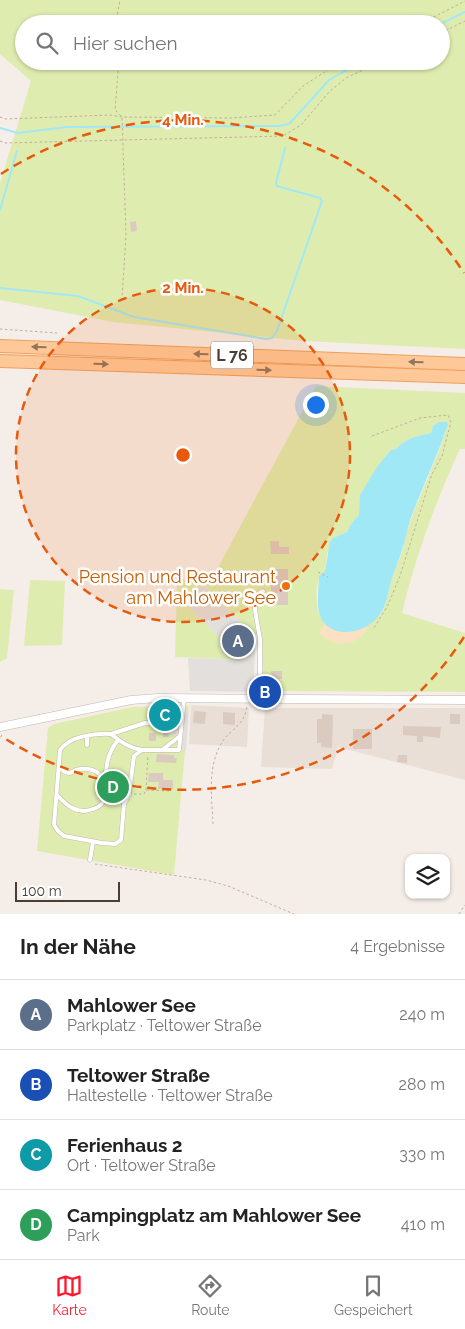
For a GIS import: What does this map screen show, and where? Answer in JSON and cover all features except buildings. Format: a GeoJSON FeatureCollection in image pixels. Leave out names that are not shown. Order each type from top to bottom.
{"type":"FeatureCollection","features":[{"type":"Feature","properties":{"kind":"main road","name":"L 76"},"geometry":{"type":"LineString","coordinates":[[0,346],[465,364]]}},
{"type":"Feature","properties":{"kind":"main road","name":"L 76"},"geometry":{"type":"LineString","coordinates":[[0,361],[465,377]]}},
{"type":"Feature","properties":{"kind":"street"},"geometry":{"type":"LineString","coordinates":[[0,727],[131,700],[158,698],[465,700]]}},
{"type":"Feature","properties":{"kind":"lane"},"geometry":{"type":"LineString","coordinates":[[260,699],[260,639],[254,596],[263,591]]}},
{"type":"Feature","properties":{"kind":"lane"},"geometry":{"type":"LineString","coordinates":[[111,734],[134,749],[179,750],[184,698]]}},
{"type":"Feature","properties":{"kind":"lane"},"geometry":{"type":"LineString","coordinates":[[142,750],[134,756],[129,794],[124,804],[121,840],[115,844],[93,842],[64,836],[58,831],[54,825],[60,750],[68,741],[111,734],[145,723],[168,723]]}},
{"type":"Feature","properties":{"kind":"lane"},"geometry":{"type":"LineString","coordinates":[[162,750],[180,736]]}},
{"type":"Feature","properties":{"kind":"lane"},"geometry":{"type":"LineString","coordinates":[[87,737],[87,745]]}},
{"type":"Feature","properties":{"kind":"lane"},"geometry":{"type":"LineString","coordinates":[[57,795],[78,811],[88,811],[97,808],[103,802],[108,756],[118,740]]}},
{"type":"Feature","properties":{"kind":"lane"},"geometry":{"type":"LineString","coordinates":[[59,767],[66,773],[85,769],[92,770],[101,774],[105,781]]}},
{"type":"Feature","properties":{"kind":"lane"},"geometry":{"type":"LineString","coordinates":[[105,792],[129,794]]}},
{"type":"Feature","properties":{"kind":"lane"},"geometry":{"type":"LineString","coordinates":[[90,860],[93,842]]}},
{"type":"Feature","properties":{"kind":"path"},"geometry":{"type":"LineString","coordinates":[[117,15],[120,0]]}},
{"type":"Feature","properties":{"kind":"path"},"geometry":{"type":"LineString","coordinates":[[438,15],[465,1]]}},
{"type":"Feature","properties":{"kind":"path"},"geometry":{"type":"LineString","coordinates":[[450,29],[465,22]]}},
{"type":"Feature","properties":{"kind":"path"},"geometry":{"type":"LineString","coordinates":[[118,70],[115,110],[122,117],[126,235],[122,298]]}},
{"type":"Feature","properties":{"kind":"path"},"geometry":{"type":"LineString","coordinates":[[0,117],[6,119],[110,115],[122,117],[230,118],[275,116],[303,86],[328,70]]}},
{"type":"Feature","properties":{"kind":"path"},"geometry":{"type":"LineString","coordinates":[[0,141],[5,143],[283,136],[301,125],[329,92],[346,78],[363,70]]}},
{"type":"Feature","properties":{"kind":"path"},"geometry":{"type":"LineString","coordinates":[[0,329],[57,332]]}},
{"type":"Feature","properties":{"kind":"path"},"geometry":{"type":"LineString","coordinates":[[372,436],[420,418],[448,415],[451,422],[442,456],[432,474],[400,576],[388,605],[374,628]]}},
{"type":"Feature","properties":{"kind":"path"},"geometry":{"type":"LineString","coordinates":[[318,572],[328,577]]}},
{"type":"Feature","properties":{"kind":"path"},"geometry":{"type":"LineString","coordinates":[[213,824],[211,773],[221,744],[246,718],[247,707]]}},
{"type":"Feature","properties":{"kind":"path"},"geometry":{"type":"LineString","coordinates":[[129,794],[144,794],[146,790],[148,754]]}},
{"type":"Feature","properties":{"kind":"path"},"geometry":{"type":"LineString","coordinates":[[146,790],[171,791]]}},
{"type":"Feature","properties":{"kind":"path"},"geometry":{"type":"LineString","coordinates":[[90,860],[91,864],[206,880],[228,886],[294,914]]}},
{"type":"Feature","properties":{"kind":"path"},"geometry":{"type":"LineString","coordinates":[[459,914],[465,904]]}},
{"type":"Feature","properties":{"kind":"shaded area"},"geometry":{"type":"Polygon","coordinates":[[[203,584],[251,633],[255,651],[253,692],[190,691],[188,658],[245,660],[247,652],[232,650],[183,601],[203,584]]]}},
{"type":"Feature","properties":{"kind":"shaded area"},"geometry":{"type":"Polygon","coordinates":[[[191,705],[249,708],[247,747],[189,744],[191,705]]]}},
{"type":"Feature","properties":{"kind":"shaded area"},"geometry":{"type":"Polygon","coordinates":[[[265,708],[465,708],[465,780],[338,747],[332,769],[261,767],[265,708]]]}},
{"type":"Feature","properties":{"kind":"shaded area"},"geometry":{"type":"Polygon","coordinates":[[[182,710],[189,710],[186,751],[179,750],[180,732],[173,737],[172,735],[174,730],[172,727],[176,724],[181,724],[182,710]]]}},
{"type":"Feature","properties":{"kind":"green space"},"geometry":{"type":"Polygon","coordinates":[[[0,0],[465,0],[465,349],[304,341],[113,322],[0,300],[0,183],[31,81],[18,70],[450,70],[450,15],[15,15],[15,67],[0,54],[0,0]]]}},
{"type":"Feature","properties":{"kind":"green space"},"geometry":{"type":"Polygon","coordinates":[[[316,386],[465,393],[465,449],[460,449],[434,509],[413,570],[402,613],[465,633],[465,692],[264,691],[262,637],[251,633],[203,584],[184,601],[248,652],[246,660],[175,657],[177,581],[215,573],[316,386]],[[448,423],[432,428],[431,433],[412,438],[396,449],[391,450],[360,495],[360,515],[351,524],[347,532],[333,538],[327,554],[325,571],[319,579],[317,603],[319,614],[333,629],[366,626],[383,611],[411,519],[448,423]]]}},
{"type":"Feature","properties":{"kind":"green space"},"geometry":{"type":"Polygon","coordinates":[[[30,580],[65,581],[62,645],[24,646],[30,580]]]}},
{"type":"Feature","properties":{"kind":"green space"},"geometry":{"type":"Polygon","coordinates":[[[0,589],[14,590],[7,658],[0,662],[0,589]]]}},
{"type":"Feature","properties":{"kind":"green space"},"geometry":{"type":"Polygon","coordinates":[[[189,706],[174,875],[37,851],[48,728],[54,724],[133,707],[189,706]]]}},
{"type":"Feature","properties":{"kind":"sand"},"geometry":{"type":"Polygon","coordinates":[[[325,623],[335,630],[345,632],[355,631],[366,626],[367,629],[361,637],[353,642],[338,643],[329,640],[319,633],[325,623]]]}},
{"type":"Feature","properties":{"kind":"water"},"geometry":{"type":"Polygon","coordinates":[[[439,422],[447,422],[448,424],[410,520],[404,545],[383,609],[374,621],[359,630],[342,632],[329,627],[323,622],[320,615],[318,600],[319,576],[325,571],[330,542],[333,538],[347,532],[359,515],[360,495],[377,467],[391,450],[396,449],[412,438],[431,433],[433,426],[439,422]]]}},
{"type":"Feature","properties":{"kind":"waterway"},"geometry":{"type":"LineString","coordinates":[[450,20],[465,12]]}},
{"type":"Feature","properties":{"kind":"waterway"},"geometry":{"type":"LineString","coordinates":[[0,128],[18,133],[67,127],[279,126],[289,124],[329,80],[347,70]]}},
{"type":"Feature","properties":{"kind":"waterway"},"geometry":{"type":"LineString","coordinates":[[0,288],[78,296],[134,317],[266,339],[272,338],[277,331],[322,201],[320,198],[277,186],[276,183],[285,148]]}},
{"type":"Feature","properties":{"kind":"waterway"},"geometry":{"type":"LineString","coordinates":[[0,210],[17,151]]}},
{"type":"Feature","properties":{"kind":"place","name":"Pension und Restaurant am Mahlower See"},"geometry":{"type":"Point","coordinates":[286,586]}},
{"type":"Feature","properties":{"kind":"place","name":"Mahlower See"},"geometry":{"type":"Point","coordinates":[238,641]}},
{"type":"Feature","properties":{"kind":"place","name":"Teltower Straße"},"geometry":{"type":"Point","coordinates":[265,692]}},
{"type":"Feature","properties":{"kind":"place","name":"Ferienhaus 2"},"geometry":{"type":"Point","coordinates":[165,715]}},
{"type":"Feature","properties":{"kind":"place","name":"Campingplatz am Mahlower See"},"geometry":{"type":"Point","coordinates":[113,787]}}]}
